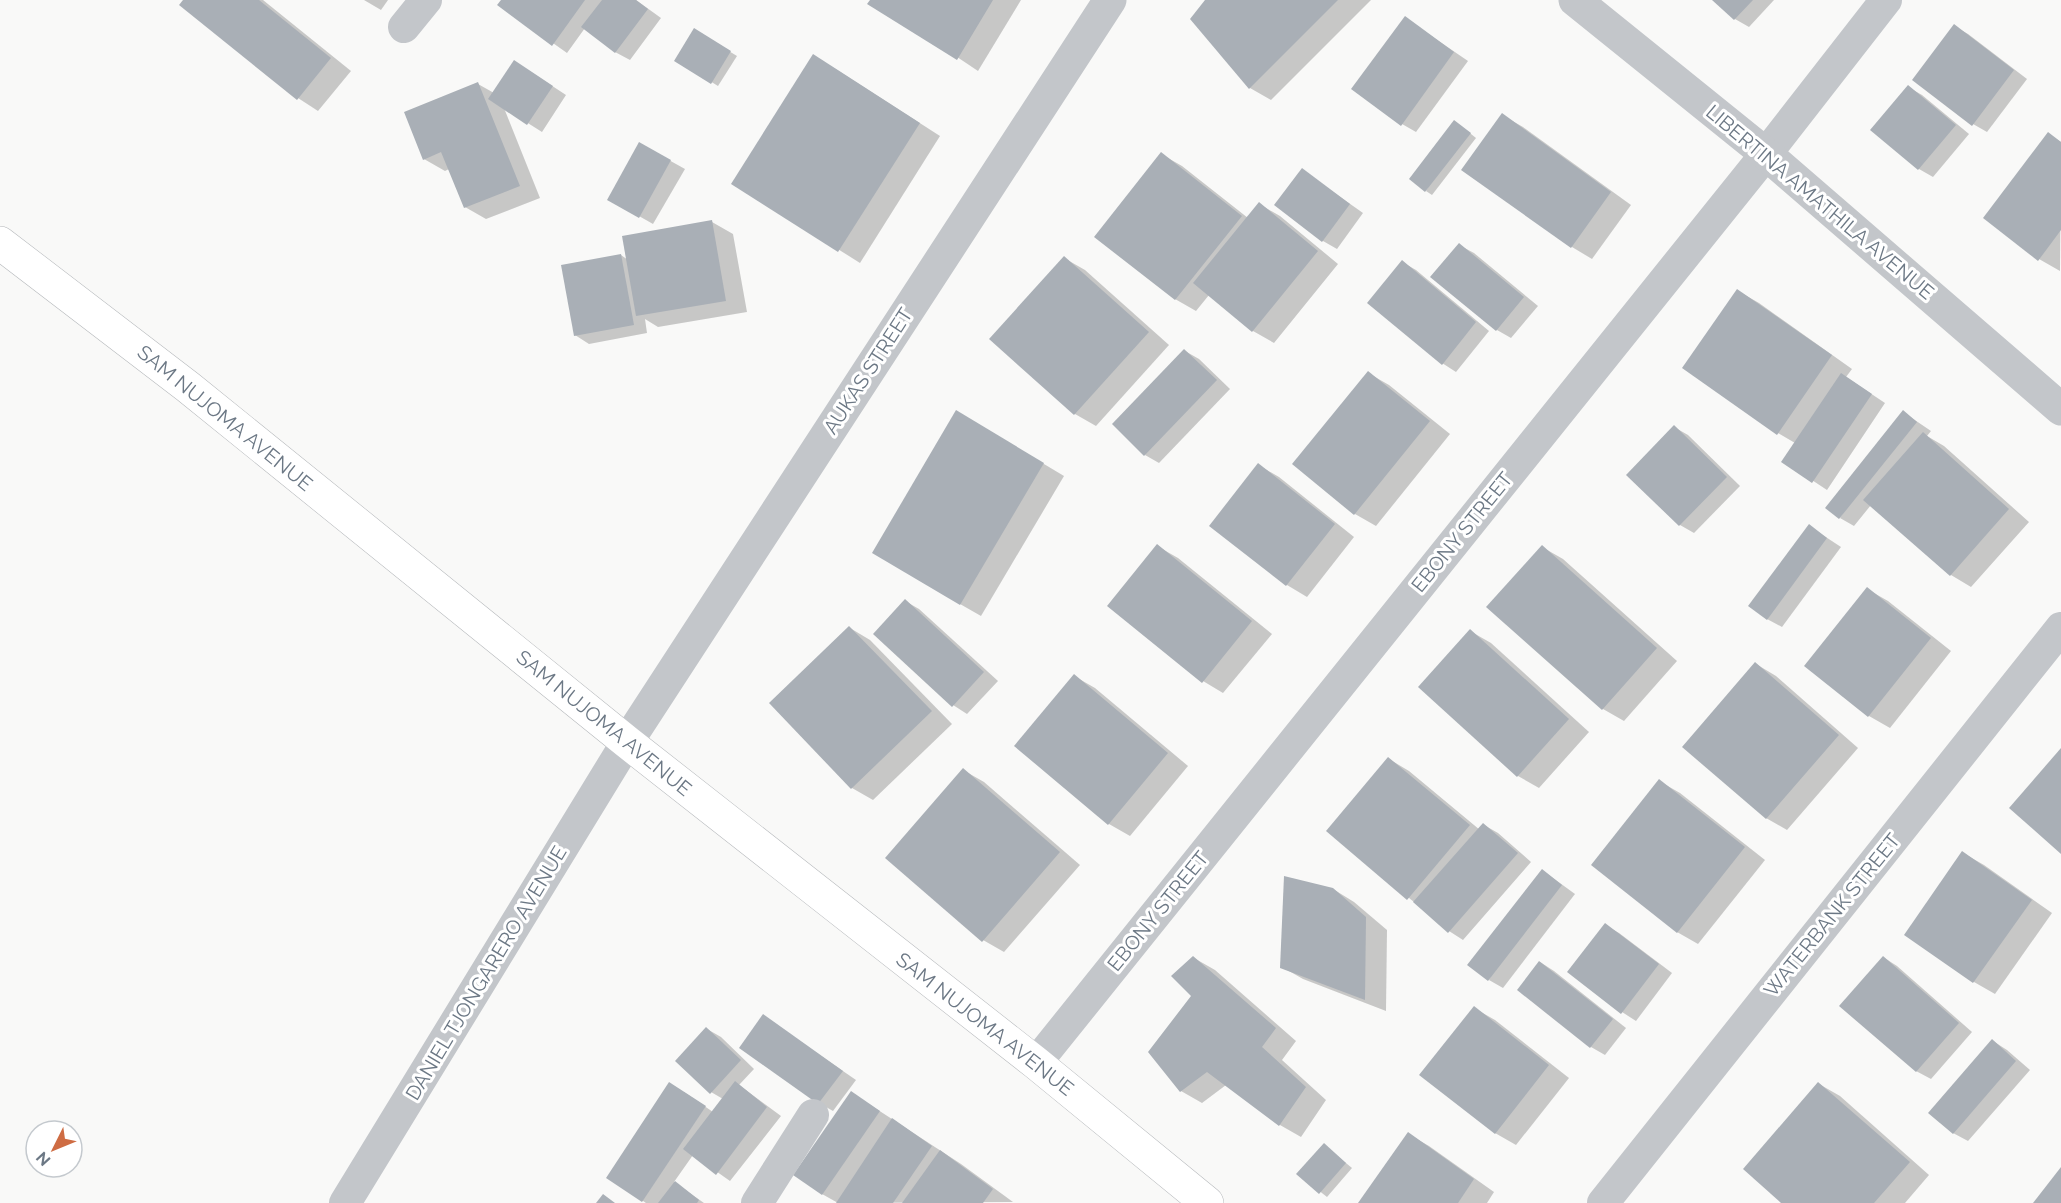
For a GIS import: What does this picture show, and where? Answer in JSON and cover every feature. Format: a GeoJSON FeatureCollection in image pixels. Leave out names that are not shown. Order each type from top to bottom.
{"type":"FeatureCollection","features":[{"type":"Feature","properties":{"kind":"highway","name":"SAM NUJOMA AVENUE"},"geometry":{"type":"LineString","coordinates":[[0,243],[188,387],[627,742],[1036,1063],[1207,1203]]}},
{"type":"Feature","properties":{"kind":"street"},"geometry":{"type":"LineString","coordinates":[[404,27],[426,0]]}},
{"type":"Feature","properties":{"kind":"street","name":"AUKAS STREET"},"geometry":{"type":"LineString","coordinates":[[627,742],[1110,0]]}},
{"type":"Feature","properties":{"kind":"street","name":"LIBERTINA AMATHILA AVENUE"},"geometry":{"type":"LineString","coordinates":[[1575,0],[1766,154],[2061,409]]}},
{"type":"Feature","properties":{"kind":"street","name":"EBONY STREET"},"geometry":{"type":"LineString","coordinates":[[1036,1063],[1766,154],[1886,0]]}},
{"type":"Feature","properties":{"kind":"street","name":"WATERBANK STREET"},"geometry":{"type":"LineString","coordinates":[[1603,1203],[2061,628]]}},
{"type":"Feature","properties":{"kind":"street","name":"DANIEL TJONGARERO AVENUE"},"geometry":{"type":"LineString","coordinates":[[345,1203],[627,742]]}},
{"type":"Feature","properties":{"kind":"street"},"geometry":{"type":"LineString","coordinates":[[768,1199],[813,1114]]}},
{"type":"Feature","properties":{"kind":"building"},"geometry":{"type":"Polygon","coordinates":[[[183,0],[259,0],[331,58],[297,100],[179,5],[183,0]]]}},
{"type":"Feature","properties":{"kind":"building"},"geometry":{"type":"Polygon","coordinates":[[[501,0],[585,0],[552,46],[497,5],[501,0]]]}},
{"type":"Feature","properties":{"kind":"building"},"geometry":{"type":"Polygon","coordinates":[[[602,0],[636,0],[648,9],[615,53],[581,27],[602,0]]]}},
{"type":"Feature","properties":{"kind":"building"},"geometry":{"type":"Polygon","coordinates":[[[870,0],[993,0],[957,60],[867,4],[870,0]]]}},
{"type":"Feature","properties":{"kind":"building"},"geometry":{"type":"Polygon","coordinates":[[[1205,0],[1338,0],[1249,89],[1190,19],[1205,0]]]}},
{"type":"Feature","properties":{"kind":"building"},"geometry":{"type":"Polygon","coordinates":[[[1712,0],[1753,0],[1734,20],[1712,0]]]}},
{"type":"Feature","properties":{"kind":"building"},"geometry":{"type":"Polygon","coordinates":[[[1405,16],[1454,52],[1401,126],[1351,89],[1405,16]]]}},
{"type":"Feature","properties":{"kind":"building"},"geometry":{"type":"Polygon","coordinates":[[[1954,24],[2014,70],[1972,126],[1912,80],[1954,24]]]}},
{"type":"Feature","properties":{"kind":"building"},"geometry":{"type":"Polygon","coordinates":[[[694,28],[731,51],[711,84],[674,61],[694,28]]]}},
{"type":"Feature","properties":{"kind":"building"},"geometry":{"type":"Polygon","coordinates":[[[813,54],[920,123],[838,252],[731,184],[813,54]]]}},
{"type":"Feature","properties":{"kind":"building"},"geometry":{"type":"Polygon","coordinates":[[[514,60],[553,86],[527,125],[488,99],[514,60]]]}},
{"type":"Feature","properties":{"kind":"building"},"geometry":{"type":"Polygon","coordinates":[[[478,82],[520,186],[464,208],[441,152],[423,160],[404,112],[478,82]]]}},
{"type":"Feature","properties":{"kind":"building"},"geometry":{"type":"Polygon","coordinates":[[[1908,85],[1956,125],[1918,170],[1870,130],[1908,85]]]}},
{"type":"Feature","properties":{"kind":"building"},"geometry":{"type":"Polygon","coordinates":[[[1502,113],[1611,192],[1571,248],[1461,170],[1502,113]]]}},
{"type":"Feature","properties":{"kind":"building"},"geometry":{"type":"Polygon","coordinates":[[[1454,120],[1471,133],[1425,192],[1409,179],[1454,120]]]}},
{"type":"Feature","properties":{"kind":"building"},"geometry":{"type":"Polygon","coordinates":[[[2048,132],[2061,142],[2061,230],[2038,261],[1983,218],[2048,132]]]}},
{"type":"Feature","properties":{"kind":"building"},"geometry":{"type":"Polygon","coordinates":[[[639,142],[671,160],[639,218],[607,200],[639,142]]]}},
{"type":"Feature","properties":{"kind":"building"},"geometry":{"type":"Polygon","coordinates":[[[1161,152],[1242,216],[1175,300],[1094,237],[1161,152]]]}},
{"type":"Feature","properties":{"kind":"building"},"geometry":{"type":"Polygon","coordinates":[[[1302,168],[1350,204],[1322,242],[1274,205],[1302,168]]]}},
{"type":"Feature","properties":{"kind":"building"},"geometry":{"type":"Polygon","coordinates":[[[1259,202],[1318,251],[1252,332],[1193,283],[1259,202]]]}},
{"type":"Feature","properties":{"kind":"building"},"geometry":{"type":"Polygon","coordinates":[[[712,220],[726,301],[636,316],[622,236],[712,220]]]}},
{"type":"Feature","properties":{"kind":"building"},"geometry":{"type":"Polygon","coordinates":[[[1459,243],[1524,297],[1496,331],[1430,277],[1459,243]]]}},
{"type":"Feature","properties":{"kind":"building"},"geometry":{"type":"Polygon","coordinates":[[[621,254],[634,325],[574,336],[561,265],[621,254]]]}},
{"type":"Feature","properties":{"kind":"building"},"geometry":{"type":"Polygon","coordinates":[[[1064,256],[1149,332],[1074,415],[989,339],[1064,256]]]}},
{"type":"Feature","properties":{"kind":"building"},"geometry":{"type":"Polygon","coordinates":[[[1402,260],[1476,322],[1442,365],[1367,303],[1402,260]]]}},
{"type":"Feature","properties":{"kind":"building"},"geometry":{"type":"Polygon","coordinates":[[[1737,289],[1832,355],[1777,435],[1682,368],[1737,289]]]}},
{"type":"Feature","properties":{"kind":"building"},"geometry":{"type":"Polygon","coordinates":[[[1184,349],[1217,380],[1144,456],[1112,424],[1184,349]]]}},
{"type":"Feature","properties":{"kind":"building"},"geometry":{"type":"Polygon","coordinates":[[[1368,371],[1430,421],[1354,515],[1292,464],[1368,371]]]}},
{"type":"Feature","properties":{"kind":"building"},"geometry":{"type":"Polygon","coordinates":[[[1841,373],[1872,394],[1812,483],[1781,462],[1841,373]]]}},
{"type":"Feature","properties":{"kind":"building"},"geometry":{"type":"Polygon","coordinates":[[[956,410],[1044,463],[960,605],[872,553],[956,410]]]}},
{"type":"Feature","properties":{"kind":"building"},"geometry":{"type":"Polygon","coordinates":[[[1903,410],[1917,422],[1839,519],[1825,508],[1903,410]]]}},
{"type":"Feature","properties":{"kind":"building"},"geometry":{"type":"Polygon","coordinates":[[[1674,425],[1727,477],[1679,526],[1626,475],[1674,425]]]}},
{"type":"Feature","properties":{"kind":"building"},"geometry":{"type":"Polygon","coordinates":[[[1923,432],[2009,509],[1950,576],[1863,500],[1923,432]]]}},
{"type":"Feature","properties":{"kind":"building"},"geometry":{"type":"Polygon","coordinates":[[[1258,463],[1335,524],[1286,586],[1209,526],[1258,463]]]}},
{"type":"Feature","properties":{"kind":"building"},"geometry":{"type":"Polygon","coordinates":[[[1809,524],[1827,538],[1767,620],[1748,606],[1809,524]]]}},
{"type":"Feature","properties":{"kind":"building"},"geometry":{"type":"Polygon","coordinates":[[[1157,544],[1252,621],[1202,683],[1107,606],[1157,544]]]}},
{"type":"Feature","properties":{"kind":"building"},"geometry":{"type":"Polygon","coordinates":[[[1542,545],[1657,648],[1602,710],[1486,607],[1542,545]]]}},
{"type":"Feature","properties":{"kind":"building"},"geometry":{"type":"Polygon","coordinates":[[[1867,587],[1931,638],[1868,717],[1804,666],[1867,587]]]}},
{"type":"Feature","properties":{"kind":"building"},"geometry":{"type":"Polygon","coordinates":[[[905,599],[984,672],[952,707],[873,634],[905,599]]]}},
{"type":"Feature","properties":{"kind":"building"},"geometry":{"type":"Polygon","coordinates":[[[849,626],[932,711],[851,789],[769,703],[849,626]]]}},
{"type":"Feature","properties":{"kind":"building"},"geometry":{"type":"Polygon","coordinates":[[[1470,629],[1569,719],[1517,777],[1418,687],[1470,629]]]}},
{"type":"Feature","properties":{"kind":"building"},"geometry":{"type":"Polygon","coordinates":[[[1755,662],[1839,735],[1766,819],[1682,747],[1755,662]]]}},
{"type":"Feature","properties":{"kind":"building"},"geometry":{"type":"Polygon","coordinates":[[[1074,674],[1168,753],[1108,825],[1014,746],[1074,674]]]}},
{"type":"Feature","properties":{"kind":"building"},"geometry":{"type":"Polygon","coordinates":[[[2061,748],[2061,854],[2009,808],[2061,748]]]}},
{"type":"Feature","properties":{"kind":"building"},"geometry":{"type":"Polygon","coordinates":[[[1388,757],[1470,825],[1407,900],[1326,831],[1388,757]]]}},
{"type":"Feature","properties":{"kind":"building"},"geometry":{"type":"Polygon","coordinates":[[[963,768],[1060,852],[982,942],[885,858],[963,768]]]}},
{"type":"Feature","properties":{"kind":"building"},"geometry":{"type":"Polygon","coordinates":[[[1659,779],[1745,847],[1677,933],[1591,865],[1659,779]]]}},
{"type":"Feature","properties":{"kind":"building"},"geometry":{"type":"Polygon","coordinates":[[[1483,823],[1518,853],[1448,933],[1413,902],[1483,823]]]}},
{"type":"Feature","properties":{"kind":"building"},"geometry":{"type":"Polygon","coordinates":[[[1962,851],[2032,900],[1973,983],[1904,935],[1962,851]]]}},
{"type":"Feature","properties":{"kind":"building"},"geometry":{"type":"Polygon","coordinates":[[[1542,869],[1562,885],[1488,981],[1467,965],[1542,869]]]}},
{"type":"Feature","properties":{"kind":"building"},"geometry":{"type":"Polygon","coordinates":[[[1284,876],[1333,888],[1366,917],[1365,1000],[1280,968],[1284,876]]]}},
{"type":"Feature","properties":{"kind":"building"},"geometry":{"type":"Polygon","coordinates":[[[1605,923],[1659,964],[1621,1014],[1567,972],[1605,923]]]}},
{"type":"Feature","properties":{"kind":"building"},"geometry":{"type":"Polygon","coordinates":[[[1193,956],[1276,1028],[1262,1047],[1306,1087],[1279,1126],[1207,1072],[1180,1092],[1148,1052],[1191,996],[1171,976],[1193,956]]]}},
{"type":"Feature","properties":{"kind":"building"},"geometry":{"type":"Polygon","coordinates":[[[1883,956],[1959,1023],[1916,1072],[1839,1006],[1883,956]]]}},
{"type":"Feature","properties":{"kind":"building"},"geometry":{"type":"Polygon","coordinates":[[[1539,961],[1613,1019],[1590,1048],[1517,990],[1539,961]]]}},
{"type":"Feature","properties":{"kind":"building"},"geometry":{"type":"Polygon","coordinates":[[[1474,1006],[1549,1065],[1495,1134],[1419,1075],[1474,1006]]]}},
{"type":"Feature","properties":{"kind":"building"},"geometry":{"type":"Polygon","coordinates":[[[763,1014],[843,1071],[818,1104],[739,1048],[763,1014]]]}},
{"type":"Feature","properties":{"kind":"building"},"geometry":{"type":"Polygon","coordinates":[[[706,1027],[741,1060],[710,1094],[675,1061],[706,1027]]]}},
{"type":"Feature","properties":{"kind":"building"},"geometry":{"type":"Polygon","coordinates":[[[1992,1039],[2016,1061],[1953,1134],[1928,1113],[1992,1039]]]}},
{"type":"Feature","properties":{"kind":"building"},"geometry":{"type":"Polygon","coordinates":[[[735,1081],[767,1107],[716,1175],[683,1149],[735,1081]]]}},
{"type":"Feature","properties":{"kind":"building"},"geometry":{"type":"Polygon","coordinates":[[[669,1082],[706,1106],[642,1202],[606,1178],[669,1082]]]}},
{"type":"Feature","properties":{"kind":"building"},"geometry":{"type":"Polygon","coordinates":[[[1818,1082],[1910,1162],[1874,1203],[1781,1203],[1743,1169],[1818,1082]]]}},
{"type":"Feature","properties":{"kind":"building"},"geometry":{"type":"Polygon","coordinates":[[[851,1091],[880,1111],[822,1195],[793,1175],[851,1091]]]}},
{"type":"Feature","properties":{"kind":"building"},"geometry":{"type":"Polygon","coordinates":[[[892,1118],[932,1146],[893,1203],[836,1203],[892,1118]]]}},
{"type":"Feature","properties":{"kind":"building"},"geometry":{"type":"Polygon","coordinates":[[[1408,1132],[1474,1179],[1458,1203],[1358,1203],[1408,1132]]]}},
{"type":"Feature","properties":{"kind":"building"},"geometry":{"type":"Polygon","coordinates":[[[1324,1143],[1346,1163],[1319,1194],[1296,1174],[1324,1143]]]}},
{"type":"Feature","properties":{"kind":"building"},"geometry":{"type":"Polygon","coordinates":[[[940,1150],[993,1189],[983,1203],[902,1203],[940,1150]]]}},
{"type":"Feature","properties":{"kind":"building"},"geometry":{"type":"Polygon","coordinates":[[[2061,1167],[2061,1203],[2033,1203],[2061,1167]]]}},
{"type":"Feature","properties":{"kind":"building"},"geometry":{"type":"Polygon","coordinates":[[[675,1181],[699,1200],[697,1203],[658,1203],[675,1181]]]}},
{"type":"Feature","properties":{"kind":"building"},"geometry":{"type":"Polygon","coordinates":[[[603,1194],[615,1203],[596,1203],[603,1194]]]}}]}
